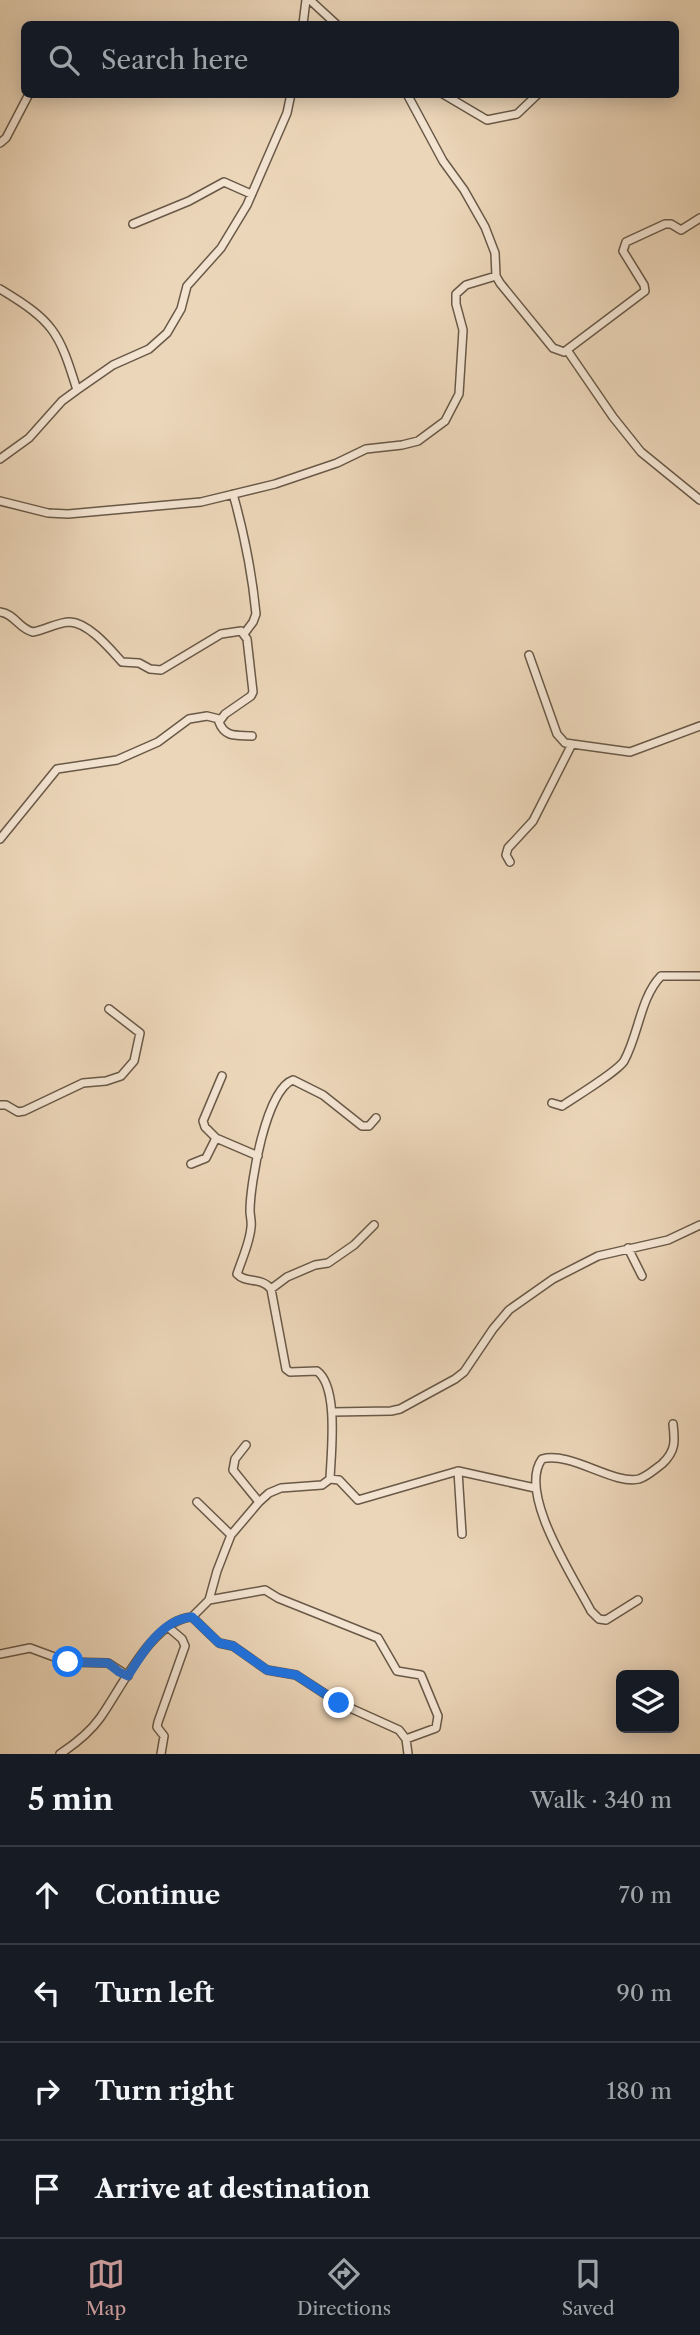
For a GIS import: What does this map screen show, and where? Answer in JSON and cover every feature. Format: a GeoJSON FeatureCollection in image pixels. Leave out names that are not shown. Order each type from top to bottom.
{"type":"FeatureCollection","features":[{"type":"Feature","properties":{"kind":"street"},"geometry":{"type":"LineString","coordinates":[[304,21],[308,0],[332,21]]}},
{"type":"Feature","properties":{"kind":"street"},"geometry":{"type":"LineString","coordinates":[[0,142],[6,138],[27,98]]}},
{"type":"Feature","properties":{"kind":"street"},"geometry":{"type":"LineString","coordinates":[[0,459],[29,438],[62,401],[113,365],[149,349],[167,333],[181,309],[187,286],[221,248],[251,194],[287,113],[291,98]]}},
{"type":"Feature","properties":{"kind":"street"},"geometry":{"type":"LineString","coordinates":[[409,98],[485,227],[495,253],[496,275],[553,348],[564,352],[645,291],[623,251],[626,242],[665,224],[671,224],[681,230],[700,218]]}},
{"type":"Feature","properties":{"kind":"street"},"geometry":{"type":"LineString","coordinates":[[450,98],[487,120],[517,114],[534,98]]}},
{"type":"Feature","properties":{"kind":"street"},"geometry":{"type":"LineString","coordinates":[[133,224],[189,201],[224,182],[251,194]]}},
{"type":"Feature","properties":{"kind":"street"},"geometry":{"type":"LineString","coordinates":[[0,501],[48,513],[68,514],[201,502],[275,484],[337,463],[366,449],[412,444],[445,421],[459,394],[463,330],[456,294],[467,285],[496,275]]}},
{"type":"Feature","properties":{"kind":"street"},"geometry":{"type":"LineString","coordinates":[[0,289],[39,314],[50,327],[66,355],[77,390]]}},
{"type":"Feature","properties":{"kind":"street"},"geometry":{"type":"LineString","coordinates":[[567,350],[613,417],[641,452],[700,499]]}},
{"type":"Feature","properties":{"kind":"street"},"geometry":{"type":"LineString","coordinates":[[233,494],[248,550],[256,614],[244,634]]}},
{"type":"Feature","properties":{"kind":"street"},"geometry":{"type":"LineString","coordinates":[[0,612],[10,614],[28,632],[69,622],[79,625],[97,635],[122,662],[139,663],[156,671],[220,634],[236,630],[244,634],[248,646],[253,692],[219,719],[206,716],[189,719],[158,742],[117,760],[57,769],[0,839]]}},
{"type":"Feature","properties":{"kind":"street"},"geometry":{"type":"LineString","coordinates":[[529,655],[557,734],[565,743],[631,752],[700,726]]}},
{"type":"Feature","properties":{"kind":"street"},"geometry":{"type":"LineString","coordinates":[[219,719],[221,729],[230,736],[252,736]]}},
{"type":"Feature","properties":{"kind":"street"},"geometry":{"type":"LineString","coordinates":[[509,862],[506,855],[508,848],[533,821],[572,744]]}},
{"type":"Feature","properties":{"kind":"street"},"geometry":{"type":"LineString","coordinates":[[552,1103],[562,1106],[621,1065],[659,977],[700,976]]}},
{"type":"Feature","properties":{"kind":"street"},"geometry":{"type":"LineString","coordinates":[[0,1105],[6,1105],[18,1112],[24,1111],[83,1083],[106,1081],[121,1076],[134,1061],[139,1033],[109,1009]]}},
{"type":"Feature","properties":{"kind":"street"},"geometry":{"type":"LineString","coordinates":[[222,1076],[204,1121],[208,1133],[258,1156]]}},
{"type":"Feature","properties":{"kind":"street"},"geometry":{"type":"LineString","coordinates":[[330,1479],[334,1412],[320,1373],[290,1372],[286,1369],[271,1289],[262,1281],[244,1279],[237,1274],[251,1227],[250,1210],[258,1156],[273,1106],[284,1085],[289,1081],[298,1082],[323,1095],[362,1126],[369,1126],[376,1118]]}},
{"type":"Feature","properties":{"kind":"street"},"geometry":{"type":"LineString","coordinates":[[191,1164],[206,1158],[216,1138]]}},
{"type":"Feature","properties":{"kind":"street"},"geometry":{"type":"LineString","coordinates":[[271,1289],[287,1277],[315,1265],[328,1264],[354,1245],[374,1225]]}},
{"type":"Feature","properties":{"kind":"street"},"geometry":{"type":"LineString","coordinates":[[334,1412],[391,1412],[456,1379],[509,1310],[553,1279],[587,1261],[628,1248],[668,1240],[700,1225]]}},
{"type":"Feature","properties":{"kind":"street"},"geometry":{"type":"LineString","coordinates":[[628,1248],[642,1276]]}},
{"type":"Feature","properties":{"kind":"street"},"geometry":{"type":"LineString","coordinates":[[638,1600],[606,1620],[596,1617],[553,1538],[535,1488],[539,1462],[546,1457],[628,1479],[641,1478],[651,1473],[671,1454],[676,1441],[673,1424]]}},
{"type":"Feature","properties":{"kind":"street"},"geometry":{"type":"LineString","coordinates":[[246,1445],[234,1458],[233,1470],[259,1502]]}},
{"type":"Feature","properties":{"kind":"street"},"geometry":{"type":"LineString","coordinates":[[458,1471],[462,1534]]}},
{"type":"Feature","properties":{"kind":"street"},"geometry":{"type":"LineString","coordinates":[[60,1754],[88,1733],[154,1639],[168,1627],[184,1618],[192,1617],[209,1600],[221,1557],[231,1535],[269,1493],[281,1488],[322,1485],[330,1479],[339,1480],[355,1498],[363,1500],[410,1483],[458,1471],[535,1488]]}},
{"type":"Feature","properties":{"kind":"street"},"geometry":{"type":"LineString","coordinates":[[197,1502],[231,1535]]}},
{"type":"Feature","properties":{"kind":"street"},"geometry":{"type":"LineString","coordinates":[[209,1600],[265,1590],[278,1598],[378,1639],[397,1671],[421,1675],[438,1716],[436,1728],[406,1740]]}},
{"type":"Feature","properties":{"kind":"street"},"geometry":{"type":"LineString","coordinates":[[192,1617],[219,1643],[233,1646],[267,1670],[296,1675],[339,1703],[399,1730],[406,1740],[408,1754]]}},
{"type":"Feature","properties":{"kind":"street"},"geometry":{"type":"LineString","coordinates":[[161,1754],[164,1736],[157,1727],[158,1722],[185,1646],[182,1639],[168,1627]]}},
{"type":"Feature","properties":{"kind":"street"},"geometry":{"type":"LineString","coordinates":[[0,1654],[30,1648],[61,1661],[108,1663],[128,1676]]}},
{"type":"Feature","properties":{"kind":"route"},"geometry":{"type":"LineString","coordinates":[[68,1662],[108,1663],[128,1676],[162,1630],[184,1618],[192,1617],[219,1643],[230,1644],[267,1670],[296,1675],[339,1703]]}}]}
